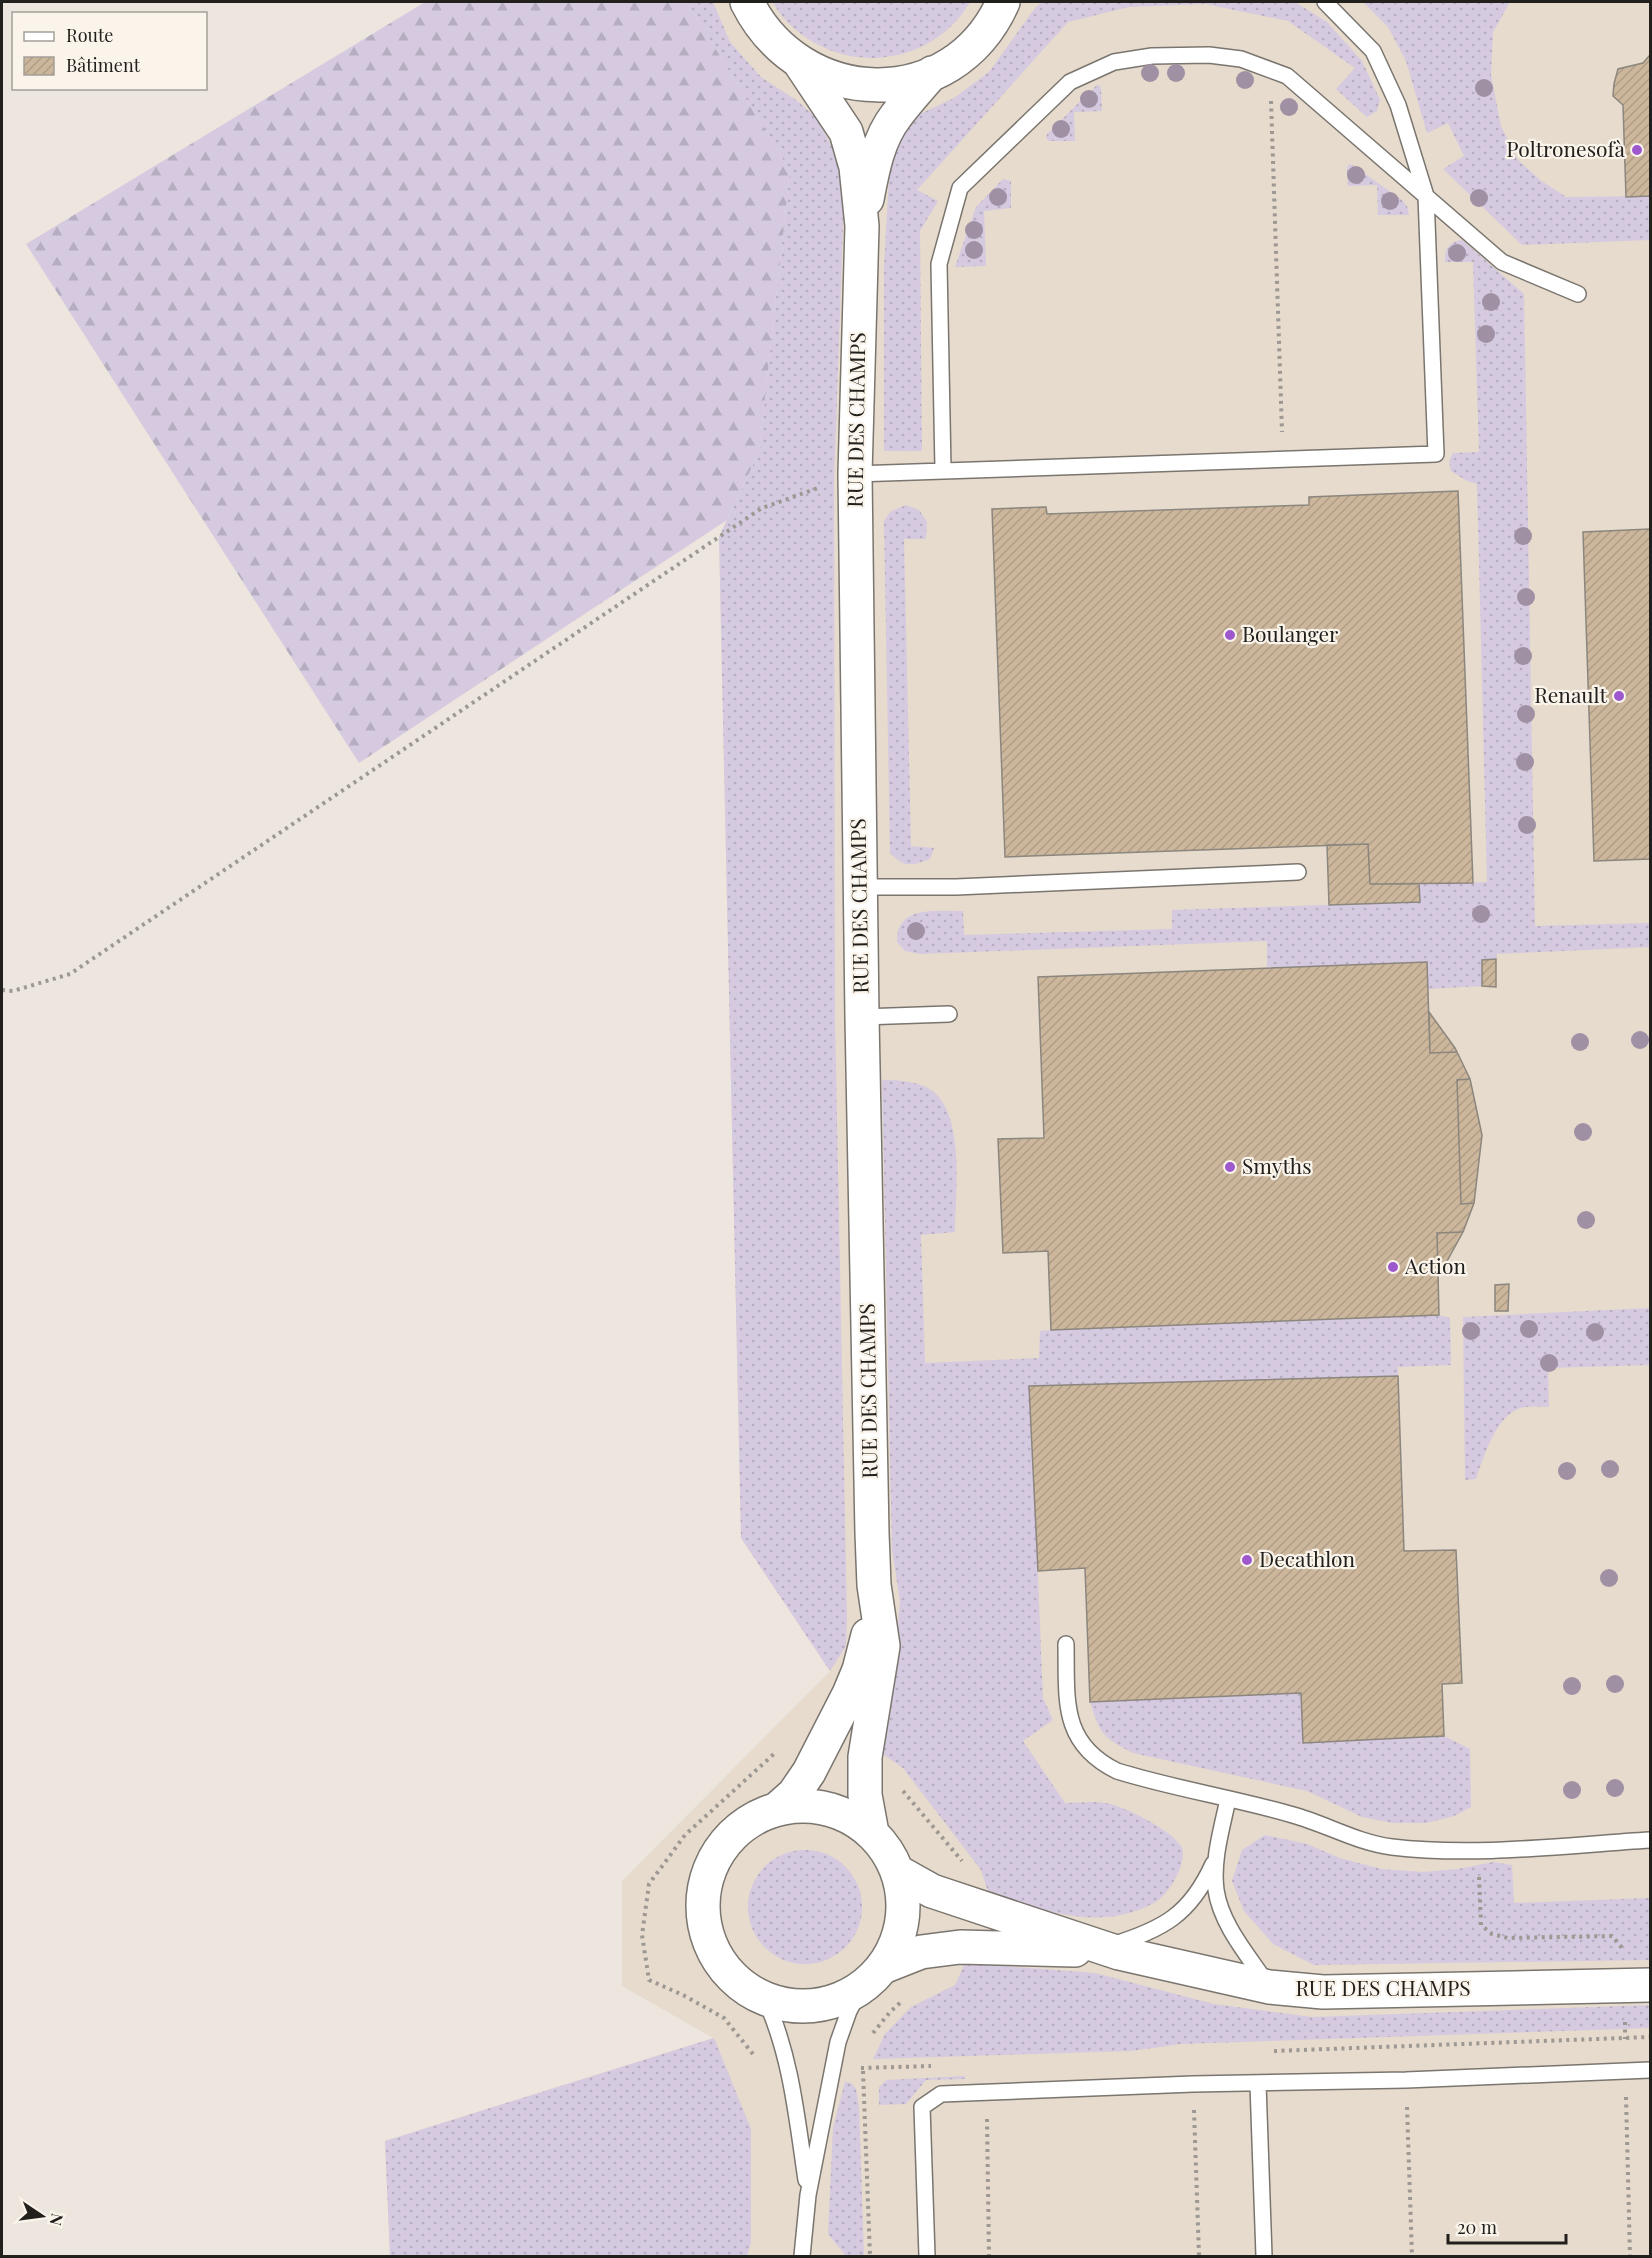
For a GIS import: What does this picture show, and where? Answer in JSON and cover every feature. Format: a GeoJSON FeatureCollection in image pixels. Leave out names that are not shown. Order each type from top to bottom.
{"type":"FeatureCollection","features":[{"type":"Feature","properties":{"kind":"street"},"geometry":{"type":"LineString","coordinates":[[747,2],[769,36],[800,63],[825,76],[864,85],[905,82],[932,73],[956,60],[976,41],[993,20],[1003,2]]}},
{"type":"Feature","properties":{"kind":"street","name":"RUE DES CHAMPS"},"geometry":{"type":"LineString","coordinates":[[800,63],[846,132],[856,166],[862,226],[855,474],[860,887],[874,1585],[883,1646],[865,1757],[865,1796],[872,1833]]}},
{"type":"Feature","properties":{"kind":"street","name":"RUE DES CHAMPS"},"geometry":{"type":"LineString","coordinates":[[862,226],[872,175],[886,132],[895,117],[932,73]]}},
{"type":"Feature","properties":{"kind":"street","name":"RUE DES CHAMPS"},"geometry":{"type":"LineString","coordinates":[[777,1809],[801,1784],[849,1694],[866,1648],[874,1585]]}},
{"type":"Feature","properties":{"kind":"street"},"geometry":{"type":"LineString","coordinates":[[798,1806],[820,1807],[849,1816],[872,1833],[891,1857],[898,1872],[904,1899],[897,1942],[872,1977],[842,1998],[820,2005],[792,2006],[765,1999],[738,1982],[718,1959],[706,1930],[703,1899],[710,1870],[726,1843],[748,1822],[777,1809],[798,1806]]}},
{"type":"Feature","properties":{"kind":"street","name":"RUE DES CHAMPS"},"geometry":{"type":"LineString","coordinates":[[898,1872],[932,1891],[1111,1951],[1269,1987],[1323,1992],[1637,1985]]}},
{"type":"Feature","properties":{"kind":"street","name":"RUE DES CHAMPS"},"geometry":{"type":"LineString","coordinates":[[872,1977],[921,1952],[960,1947],[1111,1951]]}},
{"type":"Feature","properties":{"kind":"lane"},"geometry":{"type":"LineString","coordinates":[[855,474],[1436,454],[1426,196],[1398,105],[1373,51],[1325,2]]}},
{"type":"Feature","properties":{"kind":"lane"},"geometry":{"type":"LineString","coordinates":[[943,470],[939,264],[960,188],[1070,82],[1114,62],[1152,56],[1209,55],[1241,59],[1287,76],[1502,262],[1578,294]]}},
{"type":"Feature","properties":{"kind":"lane"},"geometry":{"type":"LineString","coordinates":[[860,887],[957,887],[1298,872]]}},
{"type":"Feature","properties":{"kind":"lane"},"geometry":{"type":"LineString","coordinates":[[862,1017],[949,1014]]}},
{"type":"Feature","properties":{"kind":"lane"},"geometry":{"type":"LineString","coordinates":[[1066,1644],[1070,1718],[1087,1751],[1099,1762],[1117,1771],[1292,1814],[1368,1842],[1389,1847],[1435,1850],[1478,1849],[1650,1840]]}},
{"type":"Feature","properties":{"kind":"lane"},"geometry":{"type":"LineString","coordinates":[[1228,1799],[1217,1856],[1216,1889],[1220,1907],[1238,1942],[1269,1987]]}},
{"type":"Feature","properties":{"kind":"lane"},"geometry":{"type":"LineString","coordinates":[[1111,1951],[1169,1922],[1196,1896],[1217,1856]]}},
{"type":"Feature","properties":{"kind":"lane"},"geometry":{"type":"LineString","coordinates":[[802,2256],[808,2195],[833,2065],[843,2026],[872,1977]]}},
{"type":"Feature","properties":{"kind":"lane"},"geometry":{"type":"LineString","coordinates":[[765,1999],[776,2025],[786,2060],[808,2195]]}},
{"type":"Feature","properties":{"kind":"lane"},"geometry":{"type":"LineString","coordinates":[[927,2256],[922,2107],[941,2094],[1650,2070]]}},
{"type":"Feature","properties":{"kind":"lane"},"geometry":{"type":"LineString","coordinates":[[1258,2084],[1264,2256]]}},
{"type":"Feature","properties":{"kind":"path"},"geometry":{"type":"LineString","coordinates":[[1270,70],[1283,459]]}},
{"type":"Feature","properties":{"kind":"path"},"geometry":{"type":"LineString","coordinates":[[2,990],[12,991],[70,974],[762,508],[855,474]]}},
{"type":"Feature","properties":{"kind":"path"},"geometry":{"type":"LineString","coordinates":[[786,2060],[755,2056],[724,2018],[683,1995],[649,1980],[642,1935],[650,1884],[685,1835],[798,1732],[825,1742]]}},
{"type":"Feature","properties":{"kind":"path"},"geometry":{"type":"LineString","coordinates":[[865,1757],[883,1769],[975,1876],[978,1886],[974,1905]]}},
{"type":"Feature","properties":{"kind":"path"},"geometry":{"type":"LineString","coordinates":[[1478,1849],[1481,1925],[1492,1934],[1508,1938],[1612,1936],[1623,1949],[1637,1985],[1625,2071],[1630,2256]]}},
{"type":"Feature","properties":{"kind":"path"},"geometry":{"type":"LineString","coordinates":[[870,2038],[878,2026],[903,2000]]}},
{"type":"Feature","properties":{"kind":"path"},"geometry":{"type":"LineString","coordinates":[[864,2061],[870,2256]]}},
{"type":"Feature","properties":{"kind":"path"},"geometry":{"type":"LineString","coordinates":[[833,2065],[863,2068]]}},
{"type":"Feature","properties":{"kind":"path"},"geometry":{"type":"LineString","coordinates":[[1406,2080],[1412,2256]]}},
{"type":"Feature","properties":{"kind":"path"},"geometry":{"type":"LineString","coordinates":[[1193,2084],[1199,2256]]}},
{"type":"Feature","properties":{"kind":"path"},"geometry":{"type":"LineString","coordinates":[[986,2092],[989,2256]]}},
{"type":"Feature","properties":{"kind":"shaded area"},"geometry":{"type":"Polygon","coordinates":[[[687,2],[1650,2],[1650,2256],[390,2256],[385,2141],[713,2038],[622,1986],[622,1881],[830,1671],[741,1538],[719,537],[759,452],[790,171],[687,2]]]}},
{"type":"Feature","properties":{"kind":"green space"},"geometry":{"type":"Polygon","coordinates":[[[425,2],[687,2],[790,171],[759,452],[727,520],[359,763],[26,244],[425,2]]]}},
{"type":"Feature","properties":{"kind":"green space"},"geometry":{"type":"Polygon","coordinates":[[[687,2],[713,2],[730,42],[761,77],[796,100],[817,118],[840,163],[844,198],[834,482],[835,1020],[847,1619],[846,1646],[830,1671],[741,1538],[719,537],[759,452],[790,171],[687,2]]]}},
{"type":"Feature","properties":{"kind":"green space"},"geometry":{"type":"Polygon","coordinates":[[[773,2],[970,2],[956,21],[938,37],[918,48],[896,55],[874,58],[851,56],[828,49],[807,38],[787,22],[773,2]]]}},
{"type":"Feature","properties":{"kind":"green space"},"geometry":{"type":"Polygon","coordinates":[[[1042,2],[1295,2],[1327,22],[1362,61],[1380,100],[1377,111],[1367,117],[1336,89],[1355,68],[1288,21],[1205,4],[1129,7],[1068,22],[917,190],[938,201],[920,231],[922,451],[884,451],[884,266],[889,178],[899,136],[920,114],[954,98],[989,72],[1035,8],[1042,2]]]}},
{"type":"Feature","properties":{"kind":"green space"},"geometry":{"type":"Polygon","coordinates":[[[1363,2],[1510,2],[1493,32],[1491,75],[1501,126],[1517,159],[1540,180],[1566,197],[1650,196],[1650,240],[1522,245],[1443,169],[1464,156],[1448,123],[1427,133],[1406,61],[1388,27],[1363,2]]]}},
{"type":"Feature","properties":{"kind":"green space"},"geometry":{"type":"Polygon","coordinates":[[[1097,85],[1101,89],[1102,111],[1074,112],[1075,141],[1049,141],[1046,138],[1047,134],[1097,85]]]}},
{"type":"Feature","properties":{"kind":"green space"},"geometry":{"type":"Polygon","coordinates":[[[1349,164],[1402,200],[1407,206],[1409,215],[1378,215],[1377,185],[1348,186],[1347,168],[1349,164]]]}},
{"type":"Feature","properties":{"kind":"green space"},"geometry":{"type":"Polygon","coordinates":[[[1003,179],[1011,181],[1011,208],[984,211],[986,266],[955,267],[976,207],[1003,179]]]}},
{"type":"Feature","properties":{"kind":"green space"},"geometry":{"type":"Polygon","coordinates":[[[1462,240],[1524,294],[1535,926],[1650,923],[1650,947],[1497,954],[1496,959],[1482,960],[1482,986],[1428,989],[1427,962],[1267,968],[1267,941],[920,954],[905,951],[897,942],[898,930],[903,922],[910,916],[930,911],[963,911],[964,935],[1172,929],[1172,910],[1420,902],[1419,884],[1487,882],[1477,484],[1451,471],[1449,461],[1453,453],[1479,452],[1473,262],[1445,262],[1448,247],[1462,240]]]}},
{"type":"Feature","properties":{"kind":"green space"},"geometry":{"type":"Polygon","coordinates":[[[906,505],[919,510],[927,522],[926,539],[904,539],[911,846],[934,848],[930,859],[908,864],[890,853],[884,521],[890,512],[906,505]]]}},
{"type":"Feature","properties":{"kind":"green space"},"geometry":{"type":"Polygon","coordinates":[[[882,1080],[916,1084],[935,1093],[944,1105],[951,1121],[955,1139],[957,1179],[955,1232],[921,1235],[925,1363],[1039,1358],[1040,1331],[1051,1330],[1439,1315],[1450,1318],[1451,1365],[1398,1367],[1398,1376],[1030,1386],[1043,1698],[1053,1720],[1023,1741],[1065,1803],[1096,1802],[1114,1805],[1158,1826],[1181,1846],[1183,1852],[1180,1867],[1167,1891],[1157,1901],[1133,1912],[1106,1917],[1076,1916],[1047,1911],[989,1895],[981,1870],[903,1768],[880,1752],[897,1638],[900,1601],[892,1550],[882,1080]]]}},
{"type":"Feature","properties":{"kind":"green space"},"geometry":{"type":"Polygon","coordinates":[[[1650,1308],[1650,1365],[1548,1368],[1549,1407],[1523,1407],[1509,1415],[1491,1440],[1476,1479],[1465,1480],[1463,1317],[1650,1308]]]}},
{"type":"Feature","properties":{"kind":"green space"},"geometry":{"type":"Polygon","coordinates":[[[1301,1693],[1303,1742],[1444,1736],[1470,1749],[1471,1807],[1454,1816],[1427,1823],[1393,1823],[1362,1817],[1307,1791],[1133,1753],[1104,1734],[1090,1702],[1301,1693]]]}},
{"type":"Feature","properties":{"kind":"green space"},"geometry":{"type":"Polygon","coordinates":[[[1265,1835],[1307,1844],[1340,1858],[1381,1869],[1423,1872],[1458,1869],[1493,1862],[1512,1865],[1514,1903],[1650,1898],[1650,1960],[1314,1965],[1273,1944],[1244,1911],[1232,1881],[1242,1850],[1265,1835]]]}},
{"type":"Feature","properties":{"kind":"green space"},"geometry":{"type":"Polygon","coordinates":[[[805,1850],[827,1854],[837,1859],[853,1875],[858,1885],[862,1907],[858,1929],[853,1939],[837,1955],[827,1960],[805,1964],[783,1960],[773,1955],[757,1939],[752,1929],[748,1907],[752,1885],[757,1875],[773,1859],[783,1854],[805,1850]]]}},
{"type":"Feature","properties":{"kind":"green space"},"geometry":{"type":"Polygon","coordinates":[[[965,1963],[1095,1973],[1214,2004],[1312,2017],[1650,2005],[1650,2028],[1181,2044],[1131,2051],[873,2059],[885,2034],[911,2007],[955,1985],[965,1963]]]}},
{"type":"Feature","properties":{"kind":"green space"},"geometry":{"type":"Polygon","coordinates":[[[714,2038],[751,2129],[751,2243],[747,2256],[390,2256],[385,2141],[714,2038]]]}},
{"type":"Feature","properties":{"kind":"green space"},"geometry":{"type":"Polygon","coordinates":[[[965,2076],[965,2079],[926,2080],[906,2104],[879,2105],[879,2087],[887,2080],[965,2076]]]}},
{"type":"Feature","properties":{"kind":"green space"},"geometry":{"type":"Polygon","coordinates":[[[845,2082],[851,2083],[856,2089],[859,2106],[864,2256],[846,2256],[828,2234],[833,2128],[845,2082]]]}},
{"type":"Feature","properties":{"kind":"building","name":"Poltronesofà"},"geometry":{"type":"Polygon","coordinates":[[[1650,55],[1650,196],[1626,197],[1623,105],[1613,96],[1614,84],[1618,69],[1643,63],[1650,55]]]}},
{"type":"Feature","properties":{"kind":"building","name":"Boulanger"},"geometry":{"type":"Polygon","coordinates":[[[1458,491],[1473,883],[1370,884],[1368,844],[1005,857],[992,509],[1046,507],[1047,514],[1309,505],[1309,497],[1458,491]]]}},
{"type":"Feature","properties":{"kind":"building","name":"Renault"},"geometry":{"type":"Polygon","coordinates":[[[1650,529],[1650,859],[1594,861],[1583,532],[1650,529]]]}},
{"type":"Feature","properties":{"kind":"building"},"geometry":{"type":"Polygon","coordinates":[[[1368,844],[1370,884],[1419,884],[1420,902],[1329,905],[1327,845],[1368,844]]]}},
{"type":"Feature","properties":{"kind":"building"},"geometry":{"type":"Polygon","coordinates":[[[1496,959],[1496,987],[1482,986],[1482,960],[1496,959]]]}},
{"type":"Feature","properties":{"kind":"building","name":"Smyths"},"geometry":{"type":"Polygon","coordinates":[[[1427,962],[1430,1053],[1457,1052],[1470,1079],[1457,1080],[1461,1204],[1474,1203],[1463,1232],[1437,1233],[1439,1315],[1051,1330],[1048,1251],[1003,1253],[998,1139],[1044,1138],[1038,977],[1427,962]]]}},
{"type":"Feature","properties":{"kind":"building"},"geometry":{"type":"Polygon","coordinates":[[[1429,1012],[1455,1048],[1457,1052],[1430,1053],[1429,1012]]]}},
{"type":"Feature","properties":{"kind":"building"},"geometry":{"type":"Polygon","coordinates":[[[1470,1079],[1482,1135],[1474,1203],[1461,1204],[1457,1080],[1470,1079]]]}},
{"type":"Feature","properties":{"kind":"building"},"geometry":{"type":"Polygon","coordinates":[[[1463,1232],[1447,1261],[1438,1274],[1437,1233],[1463,1232]]]}},
{"type":"Feature","properties":{"kind":"building"},"geometry":{"type":"Polygon","coordinates":[[[1509,1284],[1508,1311],[1495,1311],[1495,1285],[1509,1284]]]}},
{"type":"Feature","properties":{"kind":"building","name":"Decathlon"},"geometry":{"type":"Polygon","coordinates":[[[1398,1376],[1404,1551],[1456,1550],[1462,1683],[1442,1684],[1444,1736],[1303,1743],[1301,1693],[1090,1702],[1085,1568],[1038,1571],[1029,1386],[1398,1376]]]}},
{"type":"Feature","properties":{"kind":"place","name":"Poltronesofà"},"geometry":{"type":"Point","coordinates":[1637,150]}},
{"type":"Feature","properties":{"kind":"place","name":"Boulanger"},"geometry":{"type":"Point","coordinates":[1230,635]}},
{"type":"Feature","properties":{"kind":"place","name":"Renault"},"geometry":{"type":"Point","coordinates":[1619,696]}},
{"type":"Feature","properties":{"kind":"place","name":"Smyths"},"geometry":{"type":"Point","coordinates":[1230,1167]}},
{"type":"Feature","properties":{"kind":"place","name":"Action"},"geometry":{"type":"Point","coordinates":[1393,1267]}},
{"type":"Feature","properties":{"kind":"place","name":"Decathlon"},"geometry":{"type":"Point","coordinates":[1247,1560]}}]}
